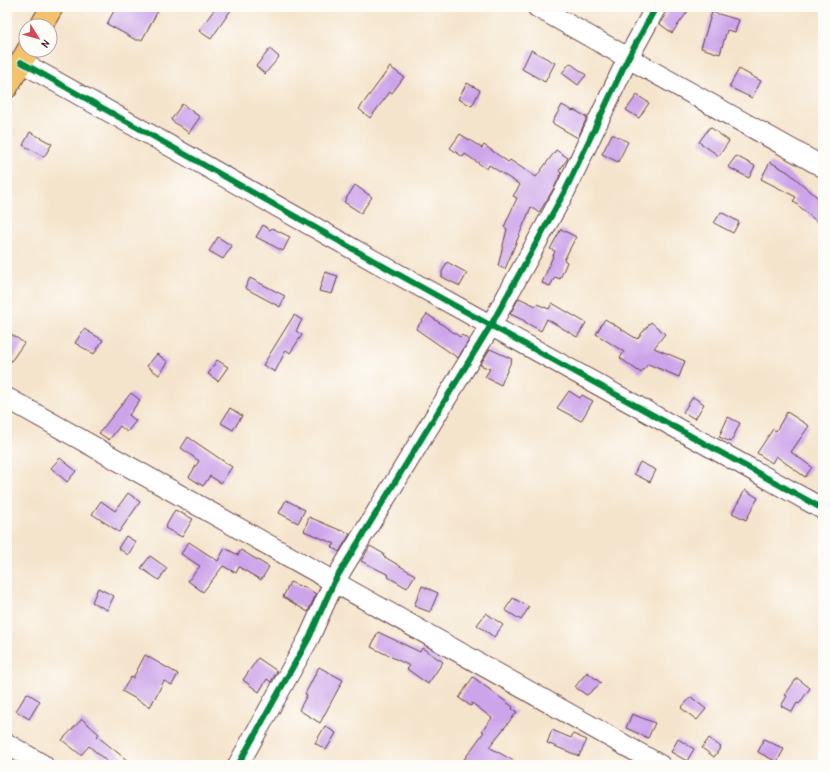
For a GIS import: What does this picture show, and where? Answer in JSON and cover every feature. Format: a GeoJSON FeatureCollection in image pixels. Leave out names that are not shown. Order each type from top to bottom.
{"type":"FeatureCollection","features":[{"type":"Feature","properties":{"kind":"main road"},"geometry":{"type":"LineString","coordinates":[[46,18],[52,7]]}},
{"type":"Feature","properties":{"kind":"main road"},"geometry":{"type":"LineString","coordinates":[[7,87],[24,58]]}},
{"type":"Feature","properties":{"kind":"street"},"geometry":{"type":"LineString","coordinates":[[537,7],[823,167]]}},
{"type":"Feature","properties":{"kind":"street"},"geometry":{"type":"LineString","coordinates":[[238,765],[309,638],[334,582],[491,325],[565,191],[628,58],[656,7]]}},
{"type":"Feature","properties":{"kind":"street"},"geometry":{"type":"LineString","coordinates":[[28,58],[385,267],[823,509]]}},
{"type":"Feature","properties":{"kind":"street"},"geometry":{"type":"LineString","coordinates":[[7,398],[660,765]]}},
{"type":"Feature","properties":{"kind":"street"},"geometry":{"type":"LineString","coordinates":[[7,744],[43,765]]}},
{"type":"Feature","properties":{"kind":"building"},"geometry":{"type":"Polygon","coordinates":[[[116,7],[160,7],[142,40],[136,40],[107,24],[116,7]]]}},
{"type":"Feature","properties":{"kind":"building"},"geometry":{"type":"Polygon","coordinates":[[[216,7],[233,7],[211,39],[199,31],[216,7]]]}},
{"type":"Feature","properties":{"kind":"building"},"geometry":{"type":"Polygon","coordinates":[[[672,7],[691,7],[672,33],[660,24],[672,7]]]}},
{"type":"Feature","properties":{"kind":"building"},"geometry":{"type":"Polygon","coordinates":[[[712,12],[739,20],[735,32],[727,30],[720,54],[701,48],[712,12]]]}},
{"type":"Feature","properties":{"kind":"building"},"geometry":{"type":"Polygon","coordinates":[[[270,49],[279,57],[265,74],[256,66],[270,49]]]}},
{"type":"Feature","properties":{"kind":"building"},"geometry":{"type":"Polygon","coordinates":[[[531,50],[555,63],[545,82],[522,69],[531,50]]]}},
{"type":"Feature","properties":{"kind":"building"},"geometry":{"type":"Polygon","coordinates":[[[570,63],[586,75],[578,85],[562,73],[570,63]]]}},
{"type":"Feature","properties":{"kind":"building"},"geometry":{"type":"Polygon","coordinates":[[[390,67],[404,77],[392,93],[390,92],[370,118],[359,109],[390,67]]]}},
{"type":"Feature","properties":{"kind":"building"},"geometry":{"type":"Polygon","coordinates":[[[739,69],[761,81],[752,98],[729,87],[739,69]]]}},
{"type":"Feature","properties":{"kind":"building"},"geometry":{"type":"Polygon","coordinates":[[[467,83],[480,90],[472,106],[458,99],[467,83]]]}},
{"type":"Feature","properties":{"kind":"building"},"geometry":{"type":"Polygon","coordinates":[[[637,95],[649,103],[639,118],[626,110],[637,95]]]}},
{"type":"Feature","properties":{"kind":"building"},"geometry":{"type":"Polygon","coordinates":[[[182,104],[200,117],[189,133],[171,120],[182,104]]]}},
{"type":"Feature","properties":{"kind":"building"},"geometry":{"type":"Polygon","coordinates":[[[562,105],[587,117],[578,138],[552,123],[562,105]]]}},
{"type":"Feature","properties":{"kind":"building"},"geometry":{"type":"Polygon","coordinates":[[[710,127],[729,141],[719,156],[699,142],[710,127]]]}},
{"type":"Feature","properties":{"kind":"building"},"geometry":{"type":"Polygon","coordinates":[[[30,132],[52,144],[44,157],[23,145],[30,132]]]}},
{"type":"Feature","properties":{"kind":"building"},"geometry":{"type":"Polygon","coordinates":[[[460,134],[482,148],[484,145],[508,162],[510,160],[536,177],[556,150],[568,158],[559,171],[561,173],[555,186],[539,213],[531,207],[505,269],[498,266],[507,229],[504,227],[517,198],[513,196],[520,185],[489,165],[487,169],[465,154],[463,157],[450,148],[460,134]]]}},
{"type":"Feature","properties":{"kind":"building"},"geometry":{"type":"Polygon","coordinates":[[[612,134],[628,142],[618,162],[602,154],[612,134]]]}},
{"type":"Feature","properties":{"kind":"building"},"geometry":{"type":"Polygon","coordinates":[[[736,156],[755,166],[749,178],[728,167],[736,156]]]}},
{"type":"Feature","properties":{"kind":"building"},"geometry":{"type":"Polygon","coordinates":[[[770,162],[788,172],[823,202],[823,227],[793,201],[796,197],[761,179],[770,162]]]}},
{"type":"Feature","properties":{"kind":"building"},"geometry":{"type":"Polygon","coordinates":[[[355,185],[372,197],[361,213],[344,202],[355,185]]]}},
{"type":"Feature","properties":{"kind":"building"},"geometry":{"type":"Polygon","coordinates":[[[721,212],[739,222],[733,233],[714,223],[721,212]]]}},
{"type":"Feature","properties":{"kind":"building"},"geometry":{"type":"Polygon","coordinates":[[[263,225],[270,230],[272,228],[290,237],[283,251],[256,237],[263,225]]]}},
{"type":"Feature","properties":{"kind":"building"},"geometry":{"type":"Polygon","coordinates":[[[561,229],[576,237],[564,260],[567,262],[560,279],[555,277],[550,286],[542,283],[555,251],[550,249],[561,229]]]}},
{"type":"Feature","properties":{"kind":"building"},"geometry":{"type":"Polygon","coordinates":[[[218,237],[232,246],[223,259],[209,251],[218,237]]]}},
{"type":"Feature","properties":{"kind":"building"},"geometry":{"type":"Polygon","coordinates":[[[447,262],[467,273],[460,286],[442,277],[442,272],[447,262]]]}},
{"type":"Feature","properties":{"kind":"building"},"geometry":{"type":"Polygon","coordinates":[[[325,272],[338,276],[332,294],[319,291],[325,272]]]}},
{"type":"Feature","properties":{"kind":"building"},"geometry":{"type":"Polygon","coordinates":[[[250,278],[285,296],[280,307],[245,288],[250,278]]]}},
{"type":"Feature","properties":{"kind":"building"},"geometry":{"type":"Polygon","coordinates":[[[519,298],[536,306],[537,304],[549,309],[552,303],[586,323],[577,337],[547,319],[541,331],[510,314],[519,298]]]}},
{"type":"Feature","properties":{"kind":"building"},"geometry":{"type":"Polygon","coordinates":[[[427,314],[460,337],[462,335],[469,340],[458,358],[416,329],[427,314]]]}},
{"type":"Feature","properties":{"kind":"building"},"geometry":{"type":"Polygon","coordinates":[[[294,315],[302,320],[296,331],[302,335],[290,353],[286,350],[275,372],[263,365],[294,315]]]}},
{"type":"Feature","properties":{"kind":"building"},"geometry":{"type":"Polygon","coordinates":[[[605,319],[637,339],[651,322],[665,334],[654,348],[685,361],[679,377],[648,364],[641,373],[620,358],[624,352],[596,334],[605,319]]]}},
{"type":"Feature","properties":{"kind":"building"},"geometry":{"type":"Polygon","coordinates":[[[84,329],[103,340],[94,354],[75,343],[84,329]]]}},
{"type":"Feature","properties":{"kind":"building"},"geometry":{"type":"Polygon","coordinates":[[[7,331],[24,343],[7,367],[7,331]]]}},
{"type":"Feature","properties":{"kind":"building"},"geometry":{"type":"Polygon","coordinates":[[[490,349],[512,359],[501,385],[485,377],[490,369],[480,365],[490,349]]]}},
{"type":"Feature","properties":{"kind":"building"},"geometry":{"type":"Polygon","coordinates":[[[157,354],[168,362],[159,375],[147,366],[157,354]]]}},
{"type":"Feature","properties":{"kind":"building"},"geometry":{"type":"Polygon","coordinates":[[[217,360],[228,367],[218,381],[208,374],[217,360]]]}},
{"type":"Feature","properties":{"kind":"building"},"geometry":{"type":"Polygon","coordinates":[[[569,391],[580,398],[582,395],[593,401],[581,421],[557,408],[569,391]]]}},
{"type":"Feature","properties":{"kind":"building"},"geometry":{"type":"Polygon","coordinates":[[[131,393],[140,400],[129,415],[136,421],[127,432],[120,426],[109,440],[99,433],[131,393]]]}},
{"type":"Feature","properties":{"kind":"building"},"geometry":{"type":"Polygon","coordinates":[[[693,397],[704,404],[695,419],[683,412],[693,397]]]}},
{"type":"Feature","properties":{"kind":"building"},"geometry":{"type":"Polygon","coordinates":[[[230,408],[242,416],[233,430],[221,423],[230,408]]]}},
{"type":"Feature","properties":{"kind":"building"},"geometry":{"type":"Polygon","coordinates":[[[787,412],[809,426],[791,452],[812,467],[805,477],[776,456],[772,463],[757,453],[773,429],[776,431],[787,412]]]}},
{"type":"Feature","properties":{"kind":"building"},"geometry":{"type":"Polygon","coordinates":[[[728,417],[740,423],[731,442],[719,437],[728,417]]]}},
{"type":"Feature","properties":{"kind":"building"},"geometry":{"type":"Polygon","coordinates":[[[188,437],[232,467],[221,483],[210,476],[203,486],[189,477],[199,461],[181,448],[188,437]]]}},
{"type":"Feature","properties":{"kind":"building"},"geometry":{"type":"Polygon","coordinates":[[[60,458],[76,471],[67,482],[51,468],[60,458]]]}},
{"type":"Feature","properties":{"kind":"building"},"geometry":{"type":"Polygon","coordinates":[[[640,462],[656,470],[650,482],[634,474],[640,462]]]}},
{"type":"Feature","properties":{"kind":"building"},"geometry":{"type":"Polygon","coordinates":[[[745,490],[758,498],[746,520],[732,513],[745,490]]]}},
{"type":"Feature","properties":{"kind":"building"},"geometry":{"type":"Polygon","coordinates":[[[128,493],[140,502],[119,532],[92,514],[101,501],[115,511],[128,493]]]}},
{"type":"Feature","properties":{"kind":"building"},"geometry":{"type":"Polygon","coordinates":[[[286,500],[305,510],[298,523],[279,513],[286,500]]]}},
{"type":"Feature","properties":{"kind":"building"},"geometry":{"type":"Polygon","coordinates":[[[175,510],[193,519],[182,537],[165,528],[175,510]]]}},
{"type":"Feature","properties":{"kind":"building"},"geometry":{"type":"Polygon","coordinates":[[[309,517],[350,534],[339,552],[332,547],[335,544],[304,531],[309,517]]]}},
{"type":"Feature","properties":{"kind":"building"},"geometry":{"type":"Polygon","coordinates":[[[126,536],[136,542],[128,555],[118,548],[126,536]]]}},
{"type":"Feature","properties":{"kind":"building"},"geometry":{"type":"Polygon","coordinates":[[[189,542],[218,561],[225,548],[238,555],[241,550],[269,567],[261,580],[239,567],[236,573],[223,566],[203,592],[188,581],[200,566],[181,554],[189,542]]]}},
{"type":"Feature","properties":{"kind":"building"},"geometry":{"type":"Polygon","coordinates":[[[370,546],[384,554],[383,556],[415,575],[407,588],[388,577],[389,575],[361,561],[370,546]]]}},
{"type":"Feature","properties":{"kind":"building"},"geometry":{"type":"Polygon","coordinates":[[[150,556],[167,568],[159,580],[141,568],[150,556]]]}},
{"type":"Feature","properties":{"kind":"building"},"geometry":{"type":"Polygon","coordinates":[[[290,582],[302,587],[303,586],[316,594],[308,612],[283,597],[290,582]]]}},
{"type":"Feature","properties":{"kind":"building"},"geometry":{"type":"Polygon","coordinates":[[[422,586],[438,593],[430,612],[414,606],[422,586]]]}},
{"type":"Feature","properties":{"kind":"building"},"geometry":{"type":"Polygon","coordinates":[[[98,588],[114,596],[107,610],[92,602],[98,588]]]}},
{"type":"Feature","properties":{"kind":"building"},"geometry":{"type":"Polygon","coordinates":[[[513,598],[529,607],[521,620],[505,610],[513,598]]]}},
{"type":"Feature","properties":{"kind":"building"},"geometry":{"type":"Polygon","coordinates":[[[486,613],[503,625],[494,637],[477,625],[486,613]]]}},
{"type":"Feature","properties":{"kind":"building"},"geometry":{"type":"Polygon","coordinates":[[[378,632],[420,652],[422,648],[443,662],[428,684],[407,669],[410,666],[371,647],[378,632]]]}},
{"type":"Feature","properties":{"kind":"building"},"geometry":{"type":"Polygon","coordinates":[[[145,655],[178,674],[172,685],[164,681],[150,707],[122,691],[131,677],[133,678],[145,655]]]}},
{"type":"Feature","properties":{"kind":"building"},"geometry":{"type":"Polygon","coordinates":[[[258,658],[277,671],[271,682],[267,679],[259,692],[243,680],[258,658]]]}},
{"type":"Feature","properties":{"kind":"building"},"geometry":{"type":"Polygon","coordinates":[[[319,667],[343,680],[320,723],[299,710],[307,695],[305,694],[319,667]]]}},
{"type":"Feature","properties":{"kind":"building"},"geometry":{"type":"Polygon","coordinates":[[[587,672],[601,683],[587,695],[575,687],[587,672]]]}},
{"type":"Feature","properties":{"kind":"building"},"geometry":{"type":"Polygon","coordinates":[[[473,677],[513,707],[512,709],[517,712],[489,747],[521,765],[460,765],[484,732],[482,731],[492,718],[472,703],[471,706],[459,698],[473,677]]]}},
{"type":"Feature","properties":{"kind":"building"},"geometry":{"type":"Polygon","coordinates":[[[797,678],[810,688],[799,704],[797,703],[792,712],[781,706],[787,696],[785,695],[797,678]]]}},
{"type":"Feature","properties":{"kind":"building"},"geometry":{"type":"Polygon","coordinates":[[[27,693],[40,701],[29,719],[16,711],[27,693]]]}},
{"type":"Feature","properties":{"kind":"building"},"geometry":{"type":"Polygon","coordinates":[[[691,697],[706,709],[697,720],[681,708],[691,697]]]}},
{"type":"Feature","properties":{"kind":"building"},"geometry":{"type":"Polygon","coordinates":[[[632,714],[655,723],[648,738],[626,728],[632,714]]]}},
{"type":"Feature","properties":{"kind":"building"},"geometry":{"type":"Polygon","coordinates":[[[82,719],[99,734],[97,736],[133,765],[111,765],[89,746],[81,755],[62,740],[82,719]]]}},
{"type":"Feature","properties":{"kind":"building"},"geometry":{"type":"Polygon","coordinates":[[[325,726],[336,733],[326,750],[315,743],[325,726]]]}},
{"type":"Feature","properties":{"kind":"building"},"geometry":{"type":"Polygon","coordinates":[[[552,730],[571,738],[573,734],[587,740],[579,756],[547,743],[552,730]]]}},
{"type":"Feature","properties":{"kind":"building"},"geometry":{"type":"Polygon","coordinates":[[[709,738],[721,747],[714,757],[702,748],[709,738]]]}},
{"type":"Feature","properties":{"kind":"building"},"geometry":{"type":"Polygon","coordinates":[[[678,739],[694,749],[687,761],[671,752],[678,739]]]}},
{"type":"Feature","properties":{"kind":"building"},"geometry":{"type":"Polygon","coordinates":[[[764,739],[784,749],[777,762],[758,752],[764,739]]]}},
{"type":"Feature","properties":{"kind":"cycle path"},"geometry":{"type":"LineString","coordinates":[[238,765],[309,638],[334,582],[491,325],[565,191],[628,58],[656,7]]}},
{"type":"Feature","properties":{"kind":"cycle path"},"geometry":{"type":"LineString","coordinates":[[21,62],[385,267],[823,509]]}}]}
